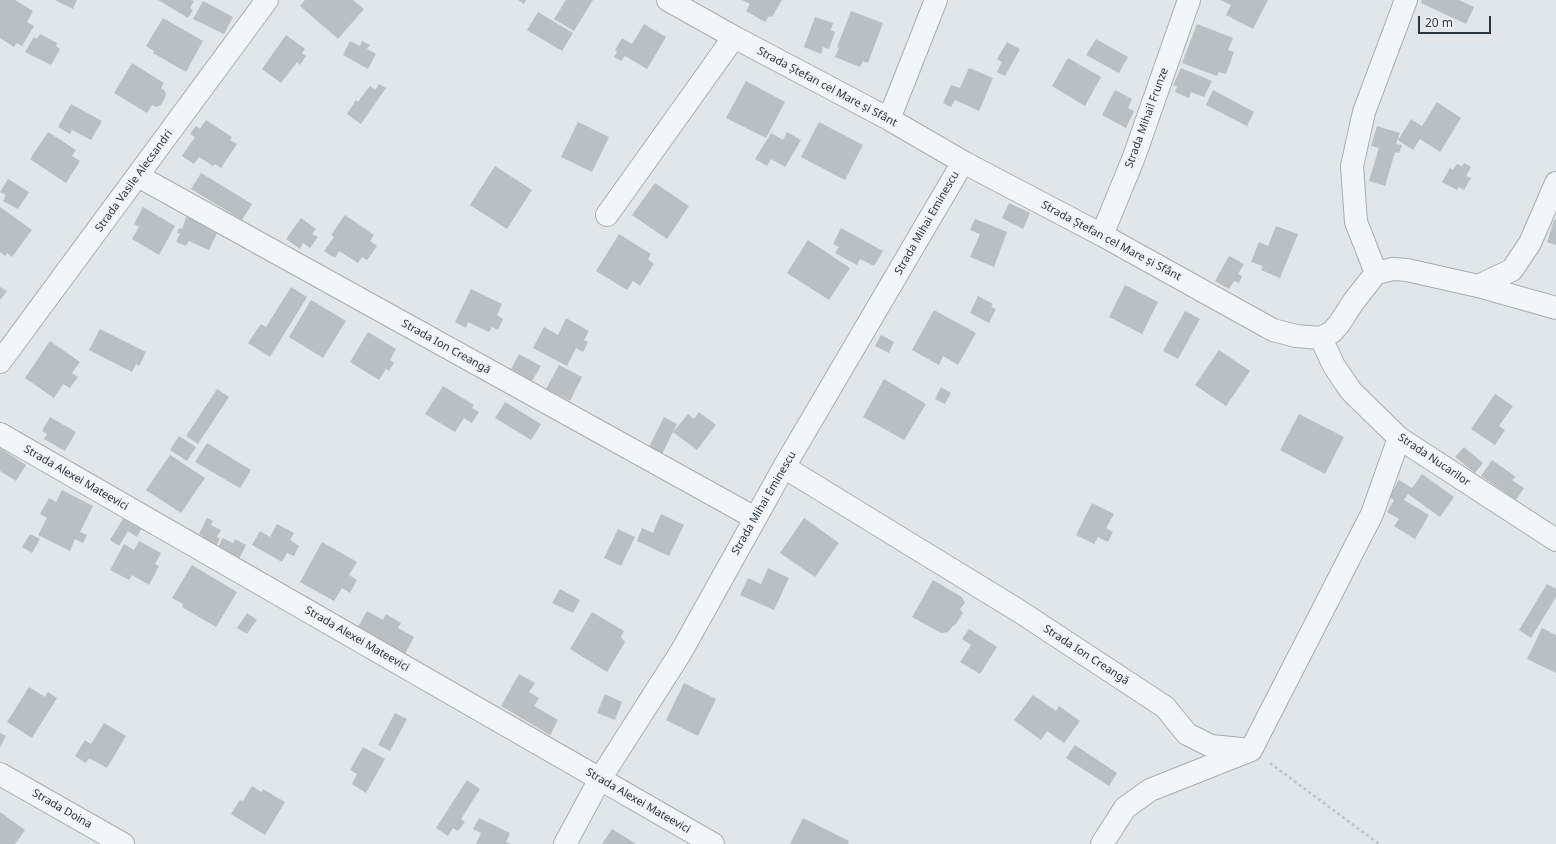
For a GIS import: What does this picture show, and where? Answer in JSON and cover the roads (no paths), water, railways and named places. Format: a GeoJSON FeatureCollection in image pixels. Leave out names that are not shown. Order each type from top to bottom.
{"type":"FeatureCollection","features":[{"type":"Feature","properties":{"kind":"street","name":"Strada Vasile Alecsandri"},"geometry":{"type":"LineString","coordinates":[[0,362],[267,0]]}},
{"type":"Feature","properties":{"kind":"street","name":"Strada Ștefan cel Mare și Sfânt"},"geometry":{"type":"LineString","coordinates":[[668,0],[734,37],[889,119],[963,162],[1102,235],[1273,330],[1296,336],[1321,338]]}},
{"type":"Feature","properties":{"kind":"street"},"geometry":{"type":"LineString","coordinates":[[889,119],[936,0]]}},
{"type":"Feature","properties":{"kind":"street","name":"Strada Mihail Frunze"},"geometry":{"type":"LineString","coordinates":[[1102,235],[1134,157],[1189,0]]}},
{"type":"Feature","properties":{"kind":"street"},"geometry":{"type":"LineString","coordinates":[[1376,273],[1356,222],[1352,166],[1364,112],[1406,0]]}},
{"type":"Feature","properties":{"kind":"street"},"geometry":{"type":"LineString","coordinates":[[607,215],[734,37]]}},
{"type":"Feature","properties":{"kind":"street","name":"Strada Mihai Eminescu"},"geometry":{"type":"LineString","coordinates":[[565,844],[600,779],[681,652],[784,467],[963,162]]}},
{"type":"Feature","properties":{"kind":"street","name":"Strada Ion Creangă"},"geometry":{"type":"LineString","coordinates":[[138,176],[755,518]]}},
{"type":"Feature","properties":{"kind":"street"},"geometry":{"type":"LineString","coordinates":[[1478,286],[1512,270],[1530,243],[1556,183]]}},
{"type":"Feature","properties":{"kind":"street"},"geometry":{"type":"LineString","coordinates":[[1321,338],[1332,332],[1339,324],[1354,301],[1376,273],[1393,269],[1407,270],[1478,286],[1556,308]]}},
{"type":"Feature","properties":{"kind":"street","name":"Strada Nucarilor"},"geometry":{"type":"LineString","coordinates":[[1321,338],[1334,366],[1351,391],[1399,438],[1556,540]]}},
{"type":"Feature","properties":{"kind":"street","name":"Strada Alexei Mateevici"},"geometry":{"type":"LineString","coordinates":[[0,434],[714,844]]}},
{"type":"Feature","properties":{"kind":"street"},"geometry":{"type":"LineString","coordinates":[[1102,844],[1125,808],[1150,790],[1251,750],[1372,514],[1399,438]]}},
{"type":"Feature","properties":{"kind":"street","name":"Strada Ion Creangă"},"geometry":{"type":"LineString","coordinates":[[784,467],[1019,611],[1165,707],[1187,734],[1211,746],[1251,750]]}},
{"type":"Feature","properties":{"kind":"street","name":"Strada Doina"},"geometry":{"type":"LineString","coordinates":[[0,774],[123,844]]}}]}
